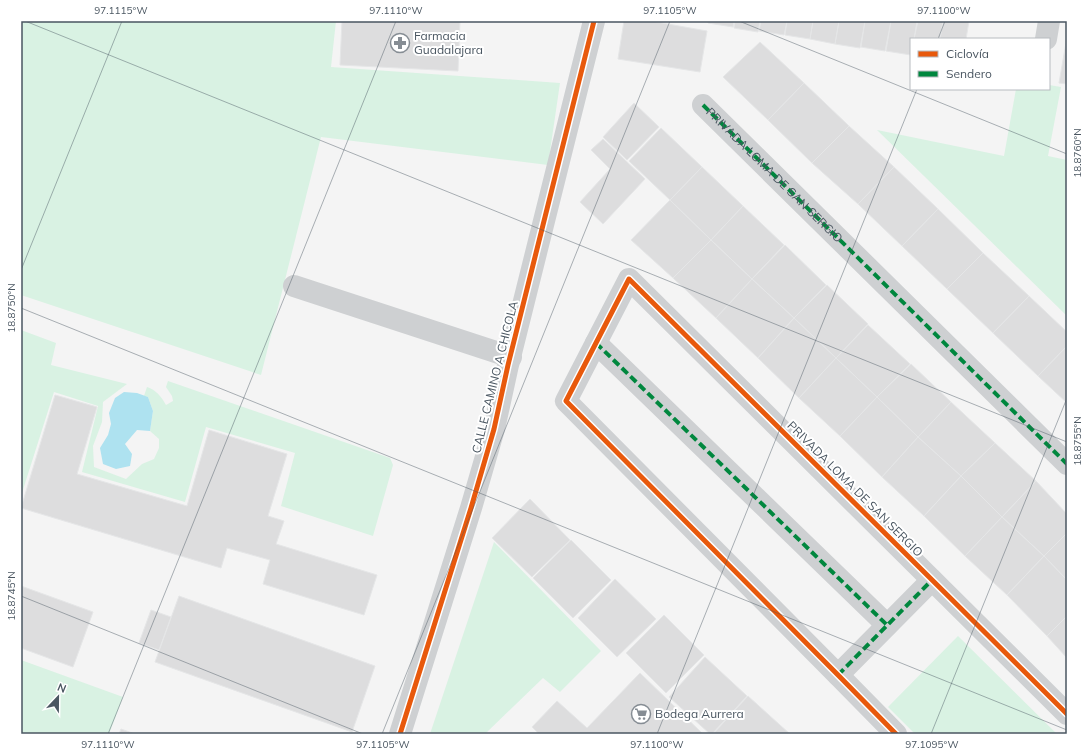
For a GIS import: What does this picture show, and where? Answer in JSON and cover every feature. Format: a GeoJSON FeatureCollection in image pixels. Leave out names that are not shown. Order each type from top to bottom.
{"type":"FeatureCollection","features":[{"type":"Feature","properties":{"kind":"street","name":"CALLE CAMINO A CHICOLA"},"geometry":{"type":"LineString","coordinates":[[400,734],[492,437],[594,21]]}},
{"type":"Feature","properties":{"kind":"street"},"geometry":{"type":"LineString","coordinates":[[1046,38],[1049,21]]}},
{"type":"Feature","properties":{"kind":"street","name":"PRIVADA LOMA DE SAN SERGIO"},"geometry":{"type":"LineString","coordinates":[[703,105],[1067,464]]}},
{"type":"Feature","properties":{"kind":"street","name":"PRIVADA LOMA DE SAN SERGIO"},"geometry":{"type":"LineString","coordinates":[[596,343],[629,279],[1067,714]]}},
{"type":"Feature","properties":{"kind":"street"},"geometry":{"type":"LineString","coordinates":[[294,286],[511,357]]}},
{"type":"Feature","properties":{"kind":"street"},"geometry":{"type":"LineString","coordinates":[[887,625],[596,343],[566,402],[896,734]]}},
{"type":"Feature","properties":{"kind":"street"},"geometry":{"type":"LineString","coordinates":[[838,675],[932,580]]}},
{"type":"Feature","properties":{"kind":"green space"},"geometry":{"type":"Polygon","coordinates":[[[21,21],[336,21],[331,67],[560,83],[548,165],[321,137],[261,375],[21,295],[21,21]]]}},
{"type":"Feature","properties":{"kind":"green space"},"geometry":{"type":"Polygon","coordinates":[[[1050,85],[1061,87],[1048,156],[1067,160],[1067,316],[877,130],[1004,156],[1016,90],[1050,90],[1050,85]]]}},
{"type":"Feature","properties":{"kind":"green space"},"geometry":{"type":"Polygon","coordinates":[[[21,330],[56,343],[51,365],[127,384],[103,402],[102,422],[93,446],[94,467],[126,479],[142,464],[154,459],[159,448],[159,439],[150,431],[153,411],[148,397],[144,396],[147,387],[158,394],[166,405],[173,401],[172,396],[166,387],[168,381],[390,458],[393,465],[373,536],[281,506],[295,453],[206,427],[185,502],[82,472],[98,406],[54,392],[21,496],[21,330]]]}},
{"type":"Feature","properties":{"kind":"green space"},"geometry":{"type":"Polygon","coordinates":[[[494,542],[601,651],[560,692],[543,678],[485,734],[430,734],[494,542]]]}},
{"type":"Feature","properties":{"kind":"green space"},"geometry":{"type":"Polygon","coordinates":[[[958,636],[1057,734],[915,734],[888,707],[958,636]]]}},
{"type":"Feature","properties":{"kind":"green space"},"geometry":{"type":"Polygon","coordinates":[[[21,660],[123,697],[109,734],[21,734],[21,660]]]}},
{"type":"Feature","properties":{"kind":"water"},"geometry":{"type":"Polygon","coordinates":[[[124,392],[137,393],[148,397],[153,411],[150,431],[137,430],[125,444],[132,454],[130,466],[116,469],[103,464],[100,448],[108,435],[111,424],[109,413],[115,398],[124,392]]]}},
{"type":"Feature","properties":{"kind":"building","name":"Farmacia Guadalajara"},"geometry":{"type":"Polygon","coordinates":[[[342,21],[460,21],[458,71],[340,65],[342,21]]]}},
{"type":"Feature","properties":{"kind":"building"},"geometry":{"type":"Polygon","coordinates":[[[624,21],[651,21],[707,31],[700,72],[618,59],[624,21]]]}},
{"type":"Feature","properties":{"kind":"building"},"geometry":{"type":"Polygon","coordinates":[[[708,21],[734,21],[733,27],[708,23],[708,21]]]}},
{"type":"Feature","properties":{"kind":"building"},"geometry":{"type":"Polygon","coordinates":[[[735,21],[760,21],[758,32],[734,28],[735,21]]]}},
{"type":"Feature","properties":{"kind":"building"},"geometry":{"type":"Polygon","coordinates":[[[761,21],[787,21],[784,35],[759,31],[761,21]]]}},
{"type":"Feature","properties":{"kind":"building"},"geometry":{"type":"Polygon","coordinates":[[[787,21],[813,21],[810,39],[785,35],[787,21]]]}},
{"type":"Feature","properties":{"kind":"building"},"geometry":{"type":"Polygon","coordinates":[[[813,21],[839,21],[835,44],[810,39],[813,21]]]}},
{"type":"Feature","properties":{"kind":"building"},"geometry":{"type":"Polygon","coordinates":[[[839,21],[865,21],[860,48],[835,44],[839,21]]]}},
{"type":"Feature","properties":{"kind":"building"},"geometry":{"type":"Polygon","coordinates":[[[865,21],[891,21],[885,51],[861,47],[865,21]]]}},
{"type":"Feature","properties":{"kind":"building"},"geometry":{"type":"Polygon","coordinates":[[[891,21],[917,21],[914,38],[910,38],[910,55],[886,51],[891,21]]]}},
{"type":"Feature","properties":{"kind":"building"},"geometry":{"type":"Polygon","coordinates":[[[918,21],[943,21],[940,38],[914,38],[918,21]]]}},
{"type":"Feature","properties":{"kind":"building"},"geometry":{"type":"Polygon","coordinates":[[[943,21],[969,21],[966,38],[940,38],[943,21]]]}},
{"type":"Feature","properties":{"kind":"building"},"geometry":{"type":"Polygon","coordinates":[[[1067,37],[1067,84],[1059,83],[1067,37]]]}},
{"type":"Feature","properties":{"kind":"building"},"geometry":{"type":"Polygon","coordinates":[[[760,42],[804,83],[768,120],[723,77],[760,42]]]}},
{"type":"Feature","properties":{"kind":"building"},"geometry":{"type":"Polygon","coordinates":[[[804,83],[849,126],[812,163],[768,120],[804,83]]]}},
{"type":"Feature","properties":{"kind":"building"},"geometry":{"type":"Polygon","coordinates":[[[634,103],[659,127],[627,160],[603,137],[634,103]]]}},
{"type":"Feature","properties":{"kind":"building"},"geometry":{"type":"Polygon","coordinates":[[[849,126],[894,167],[858,204],[812,163],[849,126]]]}},
{"type":"Feature","properties":{"kind":"building"},"geometry":{"type":"Polygon","coordinates":[[[661,128],[702,167],[670,200],[629,161],[661,128]]]}},
{"type":"Feature","properties":{"kind":"building"},"geometry":{"type":"Polygon","coordinates":[[[603,139],[645,179],[603,224],[580,202],[610,169],[591,150],[603,139]]]}},
{"type":"Feature","properties":{"kind":"building"},"geometry":{"type":"Polygon","coordinates":[[[702,167],[743,206],[711,240],[670,200],[702,167]]]}},
{"type":"Feature","properties":{"kind":"building"},"geometry":{"type":"Polygon","coordinates":[[[894,167],[938,209],[902,246],[858,204],[894,167]]]}},
{"type":"Feature","properties":{"kind":"building"},"geometry":{"type":"Polygon","coordinates":[[[670,200],[711,240],[673,278],[631,240],[670,200]]]}},
{"type":"Feature","properties":{"kind":"building"},"geometry":{"type":"Polygon","coordinates":[[[743,206],[784,245],[752,279],[711,240],[743,206]]]}},
{"type":"Feature","properties":{"kind":"building"},"geometry":{"type":"Polygon","coordinates":[[[938,209],[983,253],[947,289],[902,246],[938,209]]]}},
{"type":"Feature","properties":{"kind":"building"},"geometry":{"type":"Polygon","coordinates":[[[711,240],[752,279],[716,318],[673,278],[711,240]]]}},
{"type":"Feature","properties":{"kind":"building"},"geometry":{"type":"Polygon","coordinates":[[[785,245],[826,285],[794,318],[752,279],[785,245]]]}},
{"type":"Feature","properties":{"kind":"building"},"geometry":{"type":"Polygon","coordinates":[[[983,253],[1029,296],[993,333],[947,289],[983,253]]]}},
{"type":"Feature","properties":{"kind":"building"},"geometry":{"type":"Polygon","coordinates":[[[752,279],[794,318],[758,358],[716,318],[752,279]]]}},
{"type":"Feature","properties":{"kind":"building"},"geometry":{"type":"Polygon","coordinates":[[[827,285],[868,324],[836,358],[794,318],[827,285]]]}},
{"type":"Feature","properties":{"kind":"building"},"geometry":{"type":"Polygon","coordinates":[[[1029,296],[1067,332],[1067,346],[1038,376],[993,333],[1029,296]]]}},
{"type":"Feature","properties":{"kind":"building"},"geometry":{"type":"Polygon","coordinates":[[[794,318],[836,358],[799,398],[758,358],[794,318]]]}},
{"type":"Feature","properties":{"kind":"building"},"geometry":{"type":"Polygon","coordinates":[[[868,325],[910,364],[877,397],[836,358],[868,325]]]}},
{"type":"Feature","properties":{"kind":"building"},"geometry":{"type":"Polygon","coordinates":[[[1067,346],[1067,403],[1038,376],[1067,346]]]}},
{"type":"Feature","properties":{"kind":"building"},"geometry":{"type":"Polygon","coordinates":[[[836,358],[877,397],[840,436],[799,398],[836,358]]]}},
{"type":"Feature","properties":{"kind":"building"},"geometry":{"type":"Polygon","coordinates":[[[911,364],[951,402],[918,437],[877,397],[911,364]]]}},
{"type":"Feature","properties":{"kind":"building"},"geometry":{"type":"Polygon","coordinates":[[[55,395],[97,407],[77,474],[187,506],[209,430],[287,454],[268,516],[284,521],[276,544],[377,575],[364,615],[263,584],[270,560],[227,548],[221,568],[21,508],[55,395]]]}},
{"type":"Feature","properties":{"kind":"building"},"geometry":{"type":"Polygon","coordinates":[[[877,397],[918,437],[882,477],[840,436],[877,397]]]}},
{"type":"Feature","properties":{"kind":"building"},"geometry":{"type":"Polygon","coordinates":[[[951,402],[995,443],[961,476],[918,437],[951,402]]]}},
{"type":"Feature","properties":{"kind":"building"},"geometry":{"type":"Polygon","coordinates":[[[918,437],[961,476],[924,516],[882,477],[918,437]]]}},
{"type":"Feature","properties":{"kind":"building"},"geometry":{"type":"Polygon","coordinates":[[[995,443],[1036,481],[1002,517],[961,476],[995,443]]]}},
{"type":"Feature","properties":{"kind":"building"},"geometry":{"type":"Polygon","coordinates":[[[961,476],[1002,517],[965,556],[924,516],[961,476]]]}},
{"type":"Feature","properties":{"kind":"building"},"geometry":{"type":"Polygon","coordinates":[[[1036,481],[1067,514],[1067,533],[1044,556],[1002,517],[1036,481]]]}},
{"type":"Feature","properties":{"kind":"building"},"geometry":{"type":"Polygon","coordinates":[[[530,499],[570,540],[532,577],[492,538],[530,499]]]}},
{"type":"Feature","properties":{"kind":"building"},"geometry":{"type":"Polygon","coordinates":[[[1002,517],[1044,556],[1007,595],[965,556],[1002,517]]]}},
{"type":"Feature","properties":{"kind":"building"},"geometry":{"type":"Polygon","coordinates":[[[1067,533],[1067,580],[1044,556],[1067,533]]]}},
{"type":"Feature","properties":{"kind":"building"},"geometry":{"type":"Polygon","coordinates":[[[571,540],[611,580],[573,618],[533,578],[571,540]]]}},
{"type":"Feature","properties":{"kind":"building"},"geometry":{"type":"Polygon","coordinates":[[[1044,556],[1067,580],[1067,616],[1047,636],[1007,595],[1044,556]]]}},
{"type":"Feature","properties":{"kind":"building"},"geometry":{"type":"Polygon","coordinates":[[[615,579],[656,619],[617,657],[578,618],[615,579]]]}},
{"type":"Feature","properties":{"kind":"building"},"geometry":{"type":"Polygon","coordinates":[[[21,586],[93,612],[73,667],[21,648],[21,586]]]}},
{"type":"Feature","properties":{"kind":"building"},"geometry":{"type":"Polygon","coordinates":[[[179,596],[375,666],[352,732],[155,662],[179,596]]]}},
{"type":"Feature","properties":{"kind":"building"},"geometry":{"type":"Polygon","coordinates":[[[151,610],[171,617],[159,650],[139,643],[151,610]]]}},
{"type":"Feature","properties":{"kind":"building"},"geometry":{"type":"Polygon","coordinates":[[[664,615],[704,655],[666,693],[626,653],[664,615]]]}},
{"type":"Feature","properties":{"kind":"building"},"geometry":{"type":"Polygon","coordinates":[[[1067,616],[1067,658],[1047,636],[1067,616]]]}},
{"type":"Feature","properties":{"kind":"building"},"geometry":{"type":"Polygon","coordinates":[[[705,657],[747,696],[712,734],[710,734],[669,697],[705,657]]]}},
{"type":"Feature","properties":{"kind":"building","name":"Bodega Aurrera"},"geometry":{"type":"Polygon","coordinates":[[[640,673],[703,734],[539,734],[532,727],[557,701],[587,728],[640,673]]]}},
{"type":"Feature","properties":{"kind":"building"},"geometry":{"type":"Polygon","coordinates":[[[748,696],[790,734],[713,734],[748,696]]]}},
{"type":"Feature","properties":{"kind":"building"},"geometry":{"type":"Polygon","coordinates":[[[121,729],[135,734],[119,734],[121,729]]]}},
{"type":"Feature","properties":{"kind":"marked path"},"geometry":{"type":"LineString","coordinates":[[703,105],[1067,464]]}},
{"type":"Feature","properties":{"kind":"marked path"},"geometry":{"type":"LineString","coordinates":[[596,343],[887,625]]}},
{"type":"Feature","properties":{"kind":"marked path"},"geometry":{"type":"LineString","coordinates":[[838,675],[932,580]]}},
{"type":"Feature","properties":{"kind":"cycle path"},"geometry":{"type":"LineString","coordinates":[[400,734],[471,508],[494,429],[508,365],[594,21]]}},
{"type":"Feature","properties":{"kind":"cycle path"},"geometry":{"type":"LineString","coordinates":[[896,734],[566,401],[629,279],[1067,714]]}},
{"type":"Feature","properties":{"kind":"place","name":"Farmacia Guadalajara"},"geometry":{"type":"Point","coordinates":[400,43]}},
{"type":"Feature","properties":{"kind":"place","name":"Bodega Aurrera"},"geometry":{"type":"Point","coordinates":[641,714]}}]}
